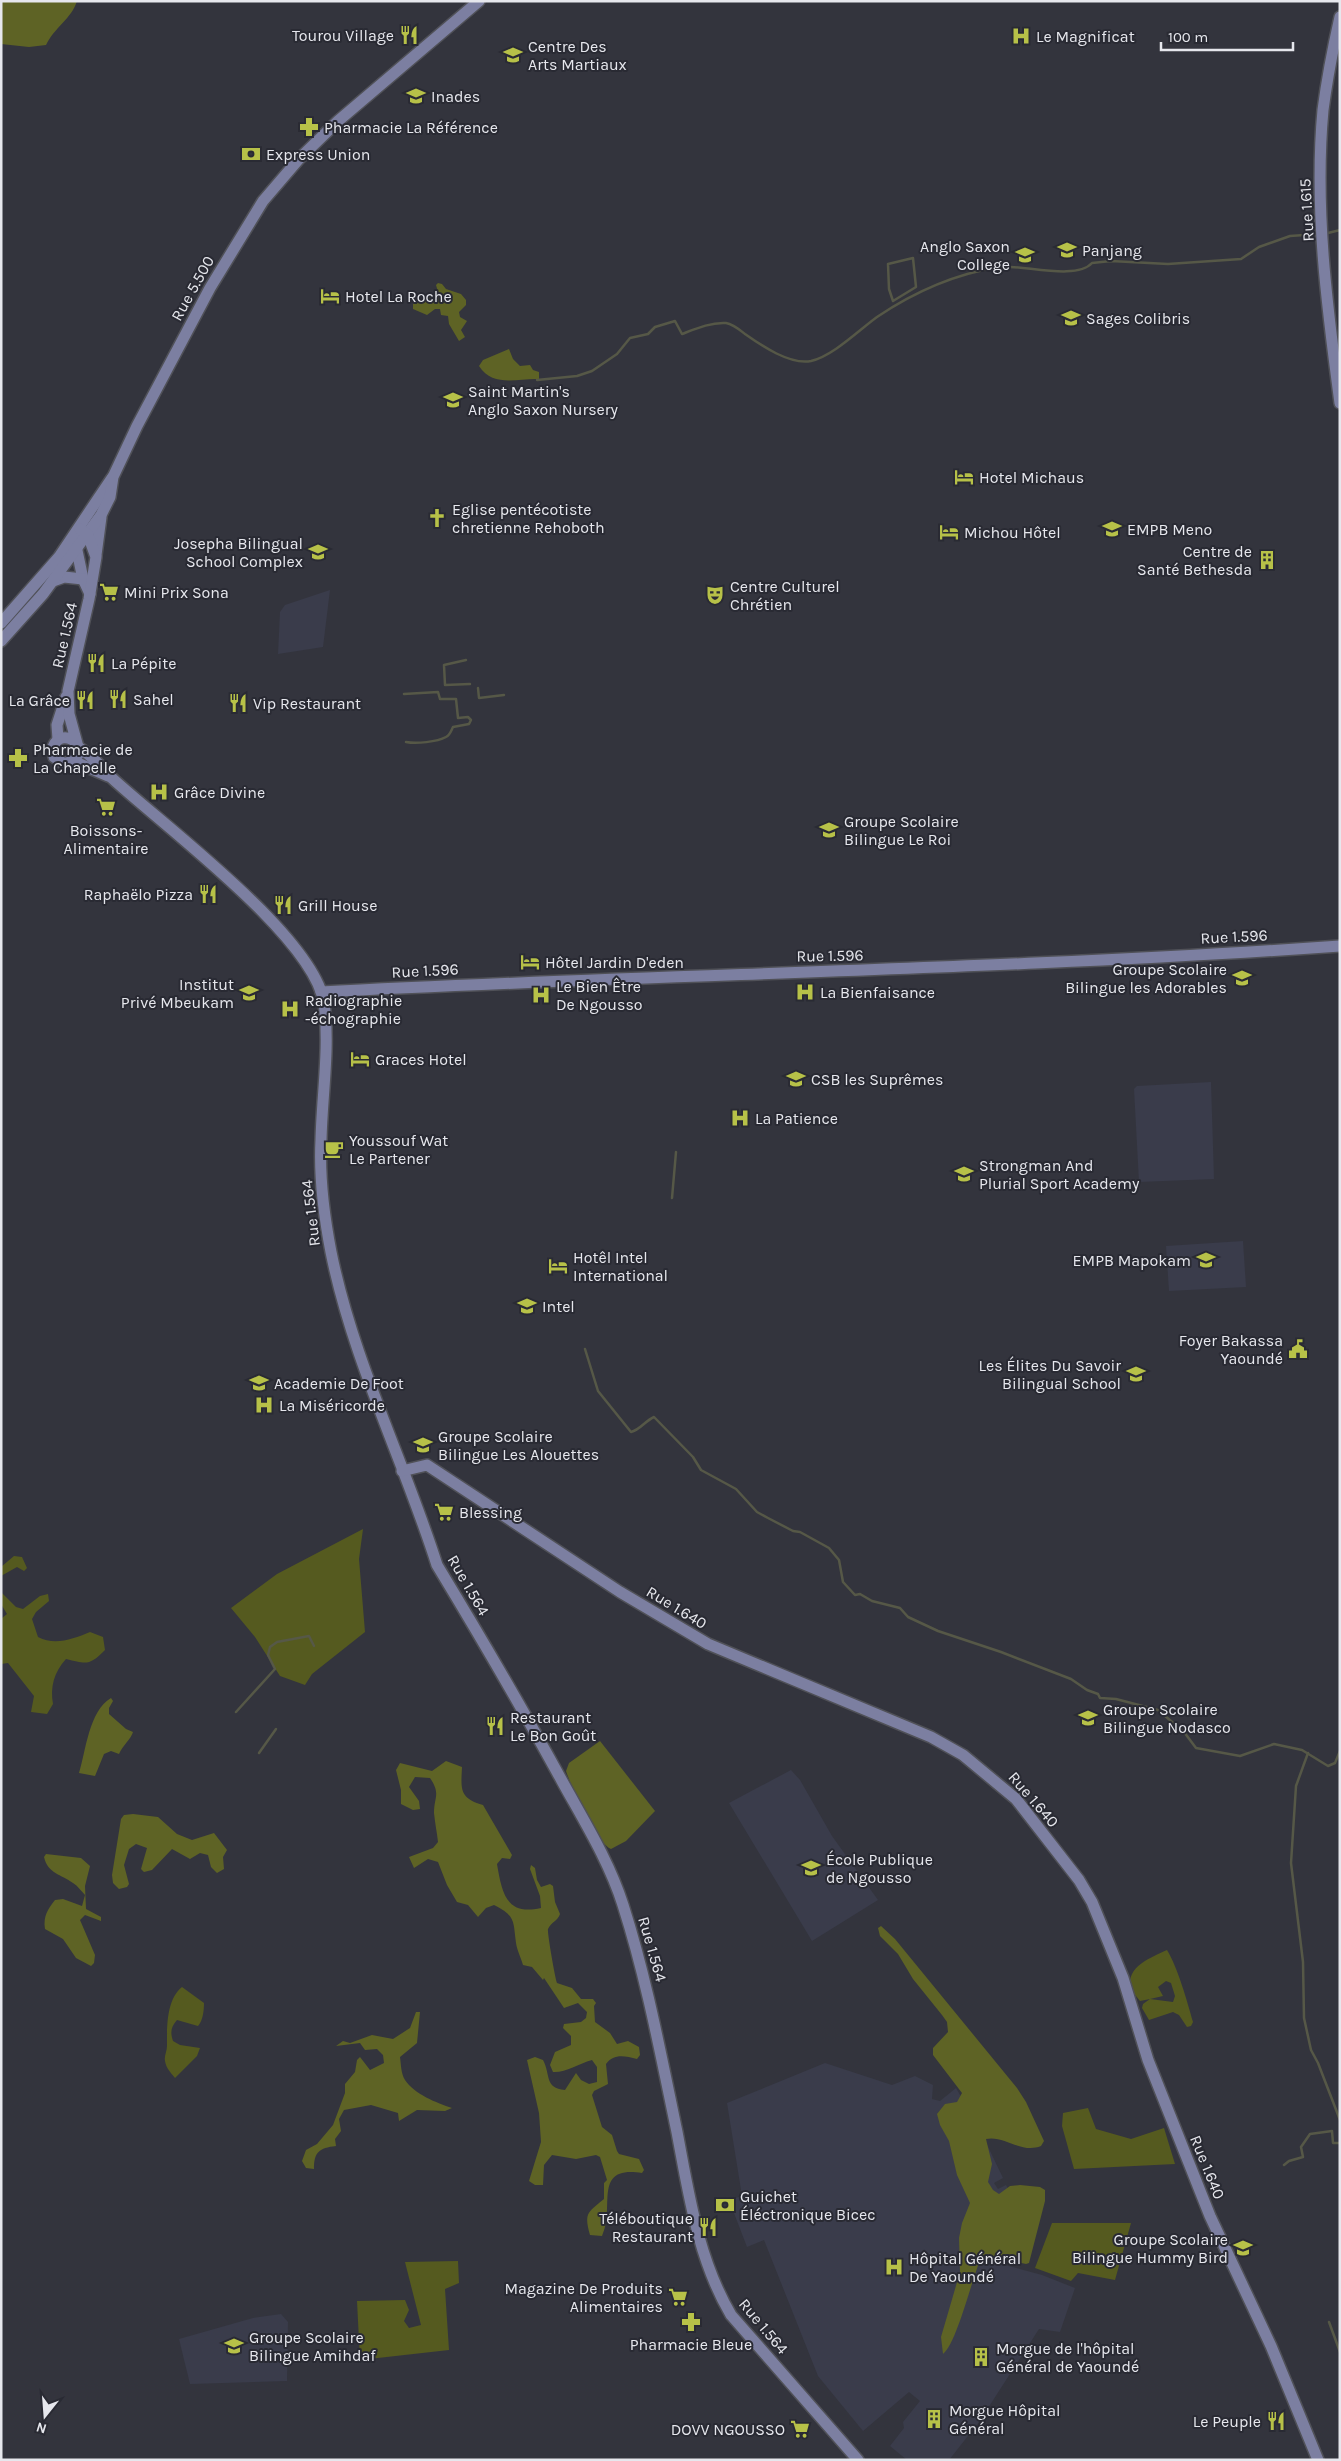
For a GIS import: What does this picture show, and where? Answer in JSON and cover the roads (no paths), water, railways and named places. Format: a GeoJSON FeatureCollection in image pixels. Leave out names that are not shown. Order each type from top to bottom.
{"type":"FeatureCollection","features":[{"type":"Feature","properties":{"kind":"main road","name":"Rue 5.500"},"geometry":{"type":"LineString","coordinates":[[1,641],[53,581],[84,532],[101,515],[110,496],[113,477],[137,426],[210,288],[263,201],[299,159],[338,121],[479,1]]}},
{"type":"Feature","properties":{"kind":"main road","name":"Rue 1.615"},"geometry":{"type":"LineString","coordinates":[[1340,17],[1326,82],[1320,182],[1329,306],[1340,403]]}},
{"type":"Feature","properties":{"kind":"main road"},"geometry":{"type":"LineString","coordinates":[[84,532],[102,492],[113,477]]}},
{"type":"Feature","properties":{"kind":"main road"},"geometry":{"type":"LineString","coordinates":[[96,557],[101,515]]}},
{"type":"Feature","properties":{"kind":"main road","name":"Rue 1.564"},"geometry":{"type":"LineString","coordinates":[[84,532],[96,557],[90,594],[68,691],[69,714],[77,745],[94,757],[112,778],[217,869],[271,921],[302,957],[321,992],[324,1006],[325,1042],[320,1142],[322,1193],[331,1251],[350,1321],[402,1472],[437,1565],[575,1805],[606,1863],[622,1903],[646,1980],[694,2218],[708,2271],[731,2315],[858,2460]]}},
{"type":"Feature","properties":{"kind":"main road"},"geometry":{"type":"LineString","coordinates":[[75,545],[83,579],[90,594]]}},
{"type":"Feature","properties":{"kind":"main road"},"geometry":{"type":"LineString","coordinates":[[11,631],[2,622],[75,545]]}},
{"type":"Feature","properties":{"kind":"main road"},"geometry":{"type":"LineString","coordinates":[[53,581],[64,577],[83,579]]}},
{"type":"Feature","properties":{"kind":"main road"},"geometry":{"type":"LineString","coordinates":[[68,691],[57,725],[58,739],[52,748],[54,757],[63,763],[73,761],[112,778]]}},
{"type":"Feature","properties":{"kind":"main road"},"geometry":{"type":"LineString","coordinates":[[58,739],[64,737],[71,738],[77,745],[78,755],[73,761]]}},
{"type":"Feature","properties":{"kind":"main road","name":"Rue 1.596"},"geometry":{"type":"LineString","coordinates":[[321,992],[460,984],[956,967],[1340,946]]}},
{"type":"Feature","properties":{"kind":"main road","name":"Rue 1.640"},"geometry":{"type":"LineString","coordinates":[[402,1472],[427,1465],[620,1592],[708,1644],[931,1737],[963,1755],[992,1776],[1016,1799],[1080,1880],[1092,1902],[1122,1978],[1148,2060],[1210,2216],[1283,2372],[1318,2460]]}},
{"type":"Feature","properties":{"kind":"waterway"},"geometry":{"type":"LineString","coordinates":[[1324,234],[1340,230]]}},
{"type":"Feature","properties":{"kind":"waterway"},"geometry":{"type":"LineString","coordinates":[[537,380],[577,376],[592,371],[617,354],[630,338],[648,334],[655,327],[675,321],[682,334],[709,325],[726,323],[736,327],[776,354],[794,360],[811,361],[828,354],[877,317],[905,300],[935,285],[967,274],[999,267],[1074,271],[1092,263],[1111,261],[1168,264],[1241,259],[1259,247],[1290,236],[1319,234]]}},
{"type":"Feature","properties":{"kind":"waterway"},"geometry":{"type":"LineString","coordinates":[[913,258],[916,287],[893,301],[889,289],[888,264],[913,258]]}},
{"type":"Feature","properties":{"kind":"waterway"},"geometry":{"type":"LineString","coordinates":[[466,660],[444,665],[445,685],[470,684]]}},
{"type":"Feature","properties":{"kind":"waterway"},"geometry":{"type":"LineString","coordinates":[[478,688],[479,698],[504,695]]}},
{"type":"Feature","properties":{"kind":"waterway"},"geometry":{"type":"LineString","coordinates":[[404,694],[438,692],[440,699],[456,699],[458,718],[468,717],[471,720],[469,724],[453,727],[448,735],[442,739],[415,743],[406,742]]}},
{"type":"Feature","properties":{"kind":"waterway"},"geometry":{"type":"LineString","coordinates":[[672,1198],[676,1152]]}},
{"type":"Feature","properties":{"kind":"waterway"},"geometry":{"type":"LineString","coordinates":[[585,1349],[598,1391],[631,1432],[654,1417],[693,1457],[701,1470],[736,1489],[757,1512],[829,1548],[839,1560],[843,1582],[855,1595],[860,1594],[872,1601],[900,1608],[908,1617],[938,1631],[1001,1652],[1071,1679],[1087,1690],[1098,1694],[1100,1698],[1116,1699],[1158,1710],[1184,1732],[1196,1748],[1240,1756],[1274,1744],[1302,1750],[1328,1766],[1335,1763],[1340,1751]]}},
{"type":"Feature","properties":{"kind":"waterway"},"geometry":{"type":"LineString","coordinates":[[236,1712],[275,1669],[268,1655],[270,1647],[277,1642],[309,1636],[314,1646]]}},
{"type":"Feature","properties":{"kind":"waterway"},"geometry":{"type":"LineString","coordinates":[[259,1753],[276,1729]]}},
{"type":"Feature","properties":{"kind":"waterway"},"geometry":{"type":"LineString","coordinates":[[1308,1753],[1296,1786],[1291,1863],[1303,1962],[1304,2018],[1311,2050],[1340,2120]]}},
{"type":"Feature","properties":{"kind":"waterway"},"geometry":{"type":"LineString","coordinates":[[1284,2165],[1289,2161],[1303,2157],[1301,2147],[1310,2134],[1332,2131],[1333,2143],[1340,2143]]}},
{"type":"Feature","properties":{"kind":"waterway"},"geometry":{"type":"LineString","coordinates":[[1329,2322],[1340,2352]]}},
{"type":"Feature","properties":{"kind":"place","name":"Tourou Village"},"geometry":{"type":"Point","coordinates":[409,35]}},
{"type":"Feature","properties":{"kind":"place","name":"Le Magnificat"},"geometry":{"type":"Point","coordinates":[1021,36]}},
{"type":"Feature","properties":{"kind":"place","name":"Centre Des Arts Martiaux"},"geometry":{"type":"Point","coordinates":[513,55]}},
{"type":"Feature","properties":{"kind":"place","name":"Inades"},"geometry":{"type":"Point","coordinates":[416,96]}},
{"type":"Feature","properties":{"kind":"place","name":"Pharmacie La Référence"},"geometry":{"type":"Point","coordinates":[309,127]}},
{"type":"Feature","properties":{"kind":"place","name":"Express Union"},"geometry":{"type":"Point","coordinates":[251,154]}},
{"type":"Feature","properties":{"kind":"place","name":"Panjang"},"geometry":{"type":"Point","coordinates":[1067,250]}},
{"type":"Feature","properties":{"kind":"place","name":"Anglo Saxon College"},"geometry":{"type":"Point","coordinates":[1025,255]}},
{"type":"Feature","properties":{"kind":"place","name":"Hotel La Roche"},"geometry":{"type":"Point","coordinates":[330,296]}},
{"type":"Feature","properties":{"kind":"place","name":"Sages Colibris"},"geometry":{"type":"Point","coordinates":[1071,318]}},
{"type":"Feature","properties":{"kind":"place","name":"Saint Martin's Anglo Saxon Nursery"},"geometry":{"type":"Point","coordinates":[453,400]}},
{"type":"Feature","properties":{"kind":"place","name":"Hotel Michaus"},"geometry":{"type":"Point","coordinates":[964,477]}},
{"type":"Feature","properties":{"kind":"place","name":"Eglise pentécotiste chretienne Rehoboth"},"geometry":{"type":"Point","coordinates":[437,518]}},
{"type":"Feature","properties":{"kind":"place","name":"EMPB Meno"},"geometry":{"type":"Point","coordinates":[1112,529]}},
{"type":"Feature","properties":{"kind":"place","name":"Michou Hôtel"},"geometry":{"type":"Point","coordinates":[949,532]}},
{"type":"Feature","properties":{"kind":"place","name":"Josepha Bilingual School Complex"},"geometry":{"type":"Point","coordinates":[318,552]}},
{"type":"Feature","properties":{"kind":"place","name":"Centre de Santé Bethesda"},"geometry":{"type":"Point","coordinates":[1267,560]}},
{"type":"Feature","properties":{"kind":"place","name":"Mini Prix Sona"},"geometry":{"type":"Point","coordinates":[109,592]}},
{"type":"Feature","properties":{"kind":"place","name":"Centre Culturel Chrétien"},"geometry":{"type":"Point","coordinates":[715,595]}},
{"type":"Feature","properties":{"kind":"place","name":"La Pépite"},"geometry":{"type":"Point","coordinates":[96,663]}},
{"type":"Feature","properties":{"kind":"place","name":"Sahel"},"geometry":{"type":"Point","coordinates":[118,699]}},
{"type":"Feature","properties":{"kind":"place","name":"La Grâce"},"geometry":{"type":"Point","coordinates":[85,700]}},
{"type":"Feature","properties":{"kind":"place","name":"Vip Restaurant"},"geometry":{"type":"Point","coordinates":[238,703]}},
{"type":"Feature","properties":{"kind":"place","name":"Pharmacie de La Chapelle"},"geometry":{"type":"Point","coordinates":[18,758]}},
{"type":"Feature","properties":{"kind":"place","name":"Grâce Divine"},"geometry":{"type":"Point","coordinates":[159,792]}},
{"type":"Feature","properties":{"kind":"place","name":"Boissons- Alimentaire"},"geometry":{"type":"Point","coordinates":[106,807]}},
{"type":"Feature","properties":{"kind":"place","name":"Groupe Scolaire Bilingue Le Roi"},"geometry":{"type":"Point","coordinates":[829,830]}},
{"type":"Feature","properties":{"kind":"place","name":"Raphaëlo Pizza"},"geometry":{"type":"Point","coordinates":[208,894]}},
{"type":"Feature","properties":{"kind":"place","name":"Grill House"},"geometry":{"type":"Point","coordinates":[283,905]}},
{"type":"Feature","properties":{"kind":"place","name":"Hôtel Jardin D'eden"},"geometry":{"type":"Point","coordinates":[530,962]}},
{"type":"Feature","properties":{"kind":"place","name":"Groupe Scolaire Bilingue les Adorables"},"geometry":{"type":"Point","coordinates":[1242,978]}},
{"type":"Feature","properties":{"kind":"place","name":"La Bienfaisance"},"geometry":{"type":"Point","coordinates":[805,992]}},
{"type":"Feature","properties":{"kind":"place","name":"Institut Privé Mbeukam"},"geometry":{"type":"Point","coordinates":[249,993]}},
{"type":"Feature","properties":{"kind":"place","name":"Le Bien Être De Ngousso"},"geometry":{"type":"Point","coordinates":[541,995]}},
{"type":"Feature","properties":{"kind":"place","name":"Radiographie -échographie"},"geometry":{"type":"Point","coordinates":[290,1009]}},
{"type":"Feature","properties":{"kind":"place","name":"Graces Hotel"},"geometry":{"type":"Point","coordinates":[360,1059]}},
{"type":"Feature","properties":{"kind":"place","name":"CSB les Suprêmes"},"geometry":{"type":"Point","coordinates":[796,1079]}},
{"type":"Feature","properties":{"kind":"place","name":"La Patience"},"geometry":{"type":"Point","coordinates":[740,1118]}},
{"type":"Feature","properties":{"kind":"place","name":"Youssouf Wat Le Partener"},"geometry":{"type":"Point","coordinates":[334,1149]}},
{"type":"Feature","properties":{"kind":"place","name":"Strongman And Plurial Sport Academy"},"geometry":{"type":"Point","coordinates":[964,1174]}},
{"type":"Feature","properties":{"kind":"place","name":"EMPB Mapokam"},"geometry":{"type":"Point","coordinates":[1206,1260]}},
{"type":"Feature","properties":{"kind":"place","name":"Hotêl Intel International"},"geometry":{"type":"Point","coordinates":[558,1266]}},
{"type":"Feature","properties":{"kind":"place","name":"Intel"},"geometry":{"type":"Point","coordinates":[527,1306]}},
{"type":"Feature","properties":{"kind":"place","name":"Foyer Bakassa Yaoundé"},"geometry":{"type":"Point","coordinates":[1298,1349]}},
{"type":"Feature","properties":{"kind":"place","name":"Les Élites Du Savoir Bilingual School"},"geometry":{"type":"Point","coordinates":[1136,1374]}},
{"type":"Feature","properties":{"kind":"place","name":"Academie De Foot"},"geometry":{"type":"Point","coordinates":[259,1383]}},
{"type":"Feature","properties":{"kind":"place","name":"La Miséricorde"},"geometry":{"type":"Point","coordinates":[264,1405]}},
{"type":"Feature","properties":{"kind":"place","name":"Groupe Scolaire Bilingue Les Alouettes"},"geometry":{"type":"Point","coordinates":[423,1445]}},
{"type":"Feature","properties":{"kind":"place","name":"Blessing"},"geometry":{"type":"Point","coordinates":[444,1512]}},
{"type":"Feature","properties":{"kind":"place","name":"Groupe Scolaire Bilingue Nodasco"},"geometry":{"type":"Point","coordinates":[1088,1718]}},
{"type":"Feature","properties":{"kind":"place","name":"Restaurant Le Bon Goût"},"geometry":{"type":"Point","coordinates":[495,1726]}},
{"type":"Feature","properties":{"kind":"place","name":"École Publique de Ngousso"},"geometry":{"type":"Point","coordinates":[811,1868]}},
{"type":"Feature","properties":{"kind":"place","name":"Guichet Éléctronique Bicec"},"geometry":{"type":"Point","coordinates":[725,2205]}},
{"type":"Feature","properties":{"kind":"place","name":"Téléboutique Restaurant"},"geometry":{"type":"Point","coordinates":[708,2227]}},
{"type":"Feature","properties":{"kind":"place","name":"Groupe Scolaire Bilingue Hummy Bird"},"geometry":{"type":"Point","coordinates":[1243,2248]}},
{"type":"Feature","properties":{"kind":"place","name":"Hôpital Général De Yaoundé"},"geometry":{"type":"Point","coordinates":[894,2267]}},
{"type":"Feature","properties":{"kind":"place","name":"Magazine De Produits Alimentaires"},"geometry":{"type":"Point","coordinates":[678,2297]}},
{"type":"Feature","properties":{"kind":"place","name":"Pharmacie Bleue"},"geometry":{"type":"Point","coordinates":[691,2322]}},
{"type":"Feature","properties":{"kind":"place","name":"Groupe Scolaire Bilingue Amihdaf"},"geometry":{"type":"Point","coordinates":[234,2346]}},
{"type":"Feature","properties":{"kind":"place","name":"Morgue de l'hôpital Général de Yaoundé"},"geometry":{"type":"Point","coordinates":[981,2357]}},
{"type":"Feature","properties":{"kind":"place","name":"Morgue Hôpital Général"},"geometry":{"type":"Point","coordinates":[934,2419]}},
{"type":"Feature","properties":{"kind":"place","name":"Le Peuple"},"geometry":{"type":"Point","coordinates":[1276,2421]}},
{"type":"Feature","properties":{"kind":"place","name":"DOVV NGOUSSO"},"geometry":{"type":"Point","coordinates":[800,2429]}}]}
